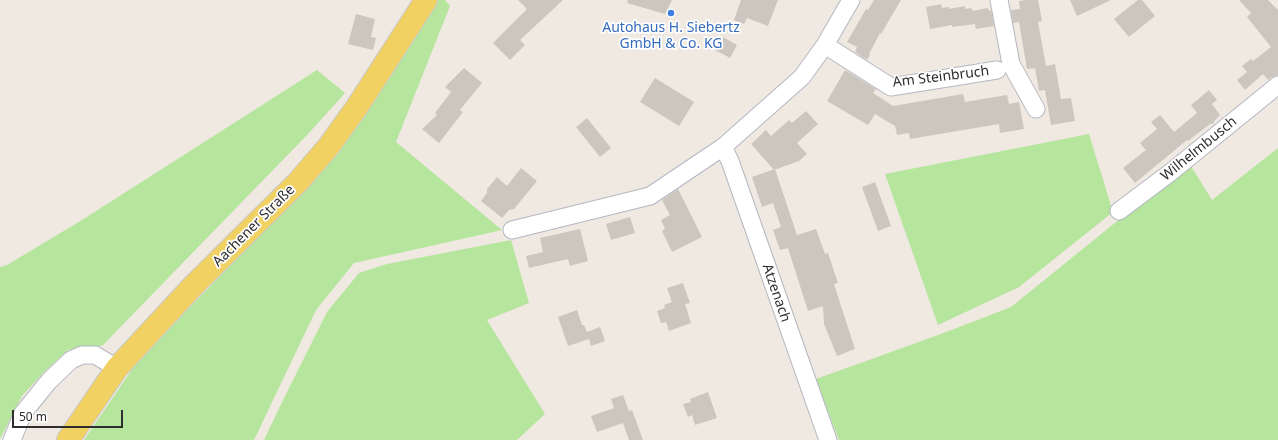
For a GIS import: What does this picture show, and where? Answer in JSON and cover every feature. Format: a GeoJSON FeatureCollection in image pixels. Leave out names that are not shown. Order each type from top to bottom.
{"type":"FeatureCollection","features":[{"type":"Feature","properties":{"kind":"main road","name":"Aachener Straße"},"geometry":{"type":"LineString","coordinates":[[68,440],[117,368],[194,285],[298,182],[329,146],[357,107],[426,0]]}},
{"type":"Feature","properties":{"kind":"street"},"geometry":{"type":"LineString","coordinates":[[512,230],[650,196],[723,147],[802,76],[825,46],[851,0]]}},
{"type":"Feature","properties":{"kind":"street"},"geometry":{"type":"LineString","coordinates":[[999,0],[1010,64],[1036,109]]}},
{"type":"Feature","properties":{"kind":"street","name":"Am Steinbruch"},"geometry":{"type":"LineString","coordinates":[[825,46],[891,86],[997,70]]}},
{"type":"Feature","properties":{"kind":"street","name":"Wilhelmbusch"},"geometry":{"type":"LineString","coordinates":[[1119,211],[1171,172],[1278,85]]}},
{"type":"Feature","properties":{"kind":"street","name":"Atzenach"},"geometry":{"type":"LineString","coordinates":[[723,147],[730,161],[828,440]]}},
{"type":"Feature","properties":{"kind":"street"},"geometry":{"type":"LineString","coordinates":[[12,440],[23,413],[49,381],[71,360],[82,355],[95,355],[117,368]]}},
{"type":"Feature","properties":{"kind":"green space"},"geometry":{"type":"Polygon","coordinates":[[[434,0],[445,0],[450,6],[396,142],[502,230],[354,263],[316,310],[254,440],[84,440],[137,362],[339,153],[434,0]]]}},
{"type":"Feature","properties":{"kind":"green space"},"geometry":{"type":"Polygon","coordinates":[[[317,70],[345,93],[308,134],[102,346],[85,346],[68,350],[43,373],[22,396],[0,439],[0,267],[7,265],[82,220],[317,70]]]}},
{"type":"Feature","properties":{"kind":"green space"},"geometry":{"type":"Polygon","coordinates":[[[1089,134],[1113,212],[1019,287],[938,325],[885,174],[1089,134]]]}},
{"type":"Feature","properties":{"kind":"green space"},"geometry":{"type":"Polygon","coordinates":[[[1278,148],[1278,440],[839,440],[816,379],[1011,307],[1189,163],[1212,200],[1278,148]]]}},
{"type":"Feature","properties":{"kind":"green space"},"geometry":{"type":"Polygon","coordinates":[[[511,240],[529,303],[487,320],[545,414],[517,440],[264,440],[327,312],[359,273],[387,264],[511,240]]]}},
{"type":"Feature","properties":{"kind":"building"},"geometry":{"type":"Polygon","coordinates":[[[518,0],[563,0],[520,40],[525,45],[510,60],[493,43],[527,9],[518,0]]]}},
{"type":"Feature","properties":{"kind":"building"},"geometry":{"type":"Polygon","coordinates":[[[628,0],[672,0],[665,14],[627,3],[628,0]]]}},
{"type":"Feature","properties":{"kind":"building"},"geometry":{"type":"Polygon","coordinates":[[[741,0],[778,0],[768,26],[747,18],[744,24],[734,20],[741,0]]]}},
{"type":"Feature","properties":{"kind":"building"},"geometry":{"type":"Polygon","coordinates":[[[874,0],[901,0],[881,34],[880,33],[867,60],[855,52],[857,47],[847,42],[866,9],[868,10],[874,0]]]}},
{"type":"Feature","properties":{"kind":"building"},"geometry":{"type":"Polygon","coordinates":[[[1038,0],[1042,21],[1038,22],[1046,66],[1055,64],[1061,99],[1071,98],[1075,121],[1051,125],[1045,90],[1039,91],[1035,68],[1027,69],[1019,22],[1013,23],[1011,10],[1020,9],[1019,1],[1038,0]]]}},
{"type":"Feature","properties":{"kind":"building"},"geometry":{"type":"Polygon","coordinates":[[[1070,0],[1111,0],[1077,16],[1070,0]]]}},
{"type":"Feature","properties":{"kind":"building"},"geometry":{"type":"Polygon","coordinates":[[[1138,0],[1142,0],[1155,16],[1129,37],[1114,19],[1138,0]]]}},
{"type":"Feature","properties":{"kind":"building"},"geometry":{"type":"Polygon","coordinates":[[[1239,0],[1268,0],[1278,10],[1278,75],[1268,80],[1263,74],[1245,90],[1237,80],[1247,72],[1242,66],[1251,59],[1253,61],[1271,47],[1247,17],[1251,13],[1239,0]]]}},
{"type":"Feature","properties":{"kind":"building"},"geometry":{"type":"Polygon","coordinates":[[[941,4],[942,8],[949,7],[949,9],[965,6],[965,9],[972,8],[972,11],[988,8],[989,11],[991,10],[994,26],[976,29],[975,24],[952,27],[952,25],[930,29],[926,7],[941,4]]]}},
{"type":"Feature","properties":{"kind":"building"},"geometry":{"type":"Polygon","coordinates":[[[356,14],[375,19],[371,37],[376,38],[373,50],[348,44],[356,14]]]}},
{"type":"Feature","properties":{"kind":"building"},"geometry":{"type":"Polygon","coordinates":[[[723,37],[737,45],[730,58],[715,50],[723,37]]]}},
{"type":"Feature","properties":{"kind":"building"},"geometry":{"type":"Polygon","coordinates":[[[464,68],[482,83],[460,110],[463,112],[439,143],[422,129],[437,115],[435,113],[451,92],[445,87],[464,68]]]}},
{"type":"Feature","properties":{"kind":"building"},"geometry":{"type":"Polygon","coordinates":[[[845,70],[876,89],[873,93],[893,106],[963,94],[965,102],[1007,95],[1009,104],[1019,102],[1024,129],[1000,133],[999,124],[910,139],[909,133],[897,135],[895,126],[875,114],[868,125],[827,101],[845,70]]]}},
{"type":"Feature","properties":{"kind":"building"},"geometry":{"type":"Polygon","coordinates":[[[655,78],[694,102],[679,126],[640,102],[655,78]]]}},
{"type":"Feature","properties":{"kind":"building"},"geometry":{"type":"Polygon","coordinates":[[[1209,90],[1217,100],[1212,104],[1220,115],[1213,124],[1210,124],[1188,141],[1187,140],[1135,183],[1123,168],[1146,150],[1140,143],[1157,129],[1151,122],[1160,115],[1174,132],[1197,113],[1191,105],[1209,90]]]}},
{"type":"Feature","properties":{"kind":"building"},"geometry":{"type":"Polygon","coordinates":[[[806,111],[818,124],[797,143],[807,154],[799,161],[774,170],[751,144],[766,130],[771,136],[789,120],[792,123],[806,111]]]}},
{"type":"Feature","properties":{"kind":"building"},"geometry":{"type":"Polygon","coordinates":[[[587,118],[611,148],[600,157],[576,127],[587,118]]]}},
{"type":"Feature","properties":{"kind":"building"},"geometry":{"type":"Polygon","coordinates":[[[521,168],[537,181],[514,209],[509,210],[502,218],[481,201],[487,193],[487,189],[497,177],[507,186],[521,168]]]}},
{"type":"Feature","properties":{"kind":"building"},"geometry":{"type":"Polygon","coordinates":[[[775,169],[797,235],[816,229],[825,254],[828,253],[838,283],[834,284],[855,349],[837,356],[824,324],[823,306],[808,311],[788,248],[780,250],[773,230],[781,227],[773,203],[762,207],[752,177],[775,169]]]}},
{"type":"Feature","properties":{"kind":"building"},"geometry":{"type":"Polygon","coordinates":[[[875,182],[891,226],[878,231],[862,187],[875,182]]]}},
{"type":"Feature","properties":{"kind":"building"},"geometry":{"type":"Polygon","coordinates":[[[678,189],[702,237],[672,252],[662,231],[665,229],[661,220],[670,215],[662,200],[678,189]]]}},
{"type":"Feature","properties":{"kind":"building"},"geometry":{"type":"Polygon","coordinates":[[[630,217],[635,233],[611,240],[606,224],[630,217]]]}},
{"type":"Feature","properties":{"kind":"building"},"geometry":{"type":"Polygon","coordinates":[[[580,229],[588,261],[570,266],[568,259],[529,268],[526,256],[543,252],[540,238],[580,229]]]}},
{"type":"Feature","properties":{"kind":"building"},"geometry":{"type":"Polygon","coordinates":[[[683,283],[690,303],[685,304],[691,323],[669,331],[666,322],[661,323],[657,311],[665,308],[664,305],[672,302],[667,288],[683,283]]]}},
{"type":"Feature","properties":{"kind":"building"},"geometry":{"type":"Polygon","coordinates":[[[577,310],[582,325],[584,325],[587,332],[600,327],[605,341],[591,346],[589,339],[568,346],[558,317],[577,310]]]}},
{"type":"Feature","properties":{"kind":"building"},"geometry":{"type":"Polygon","coordinates":[[[708,392],[717,418],[695,425],[692,415],[688,417],[683,404],[691,402],[690,399],[708,392]]]}},
{"type":"Feature","properties":{"kind":"building"},"geometry":{"type":"Polygon","coordinates":[[[623,395],[629,411],[632,410],[643,440],[629,440],[623,423],[597,432],[591,416],[614,408],[611,399],[623,395]]]}},
{"type":"Feature","properties":{"kind":"place","name":"Autohaus H. Siebertz GmbH & Co. KG"},"geometry":{"type":"Point","coordinates":[671,13]}}]}
